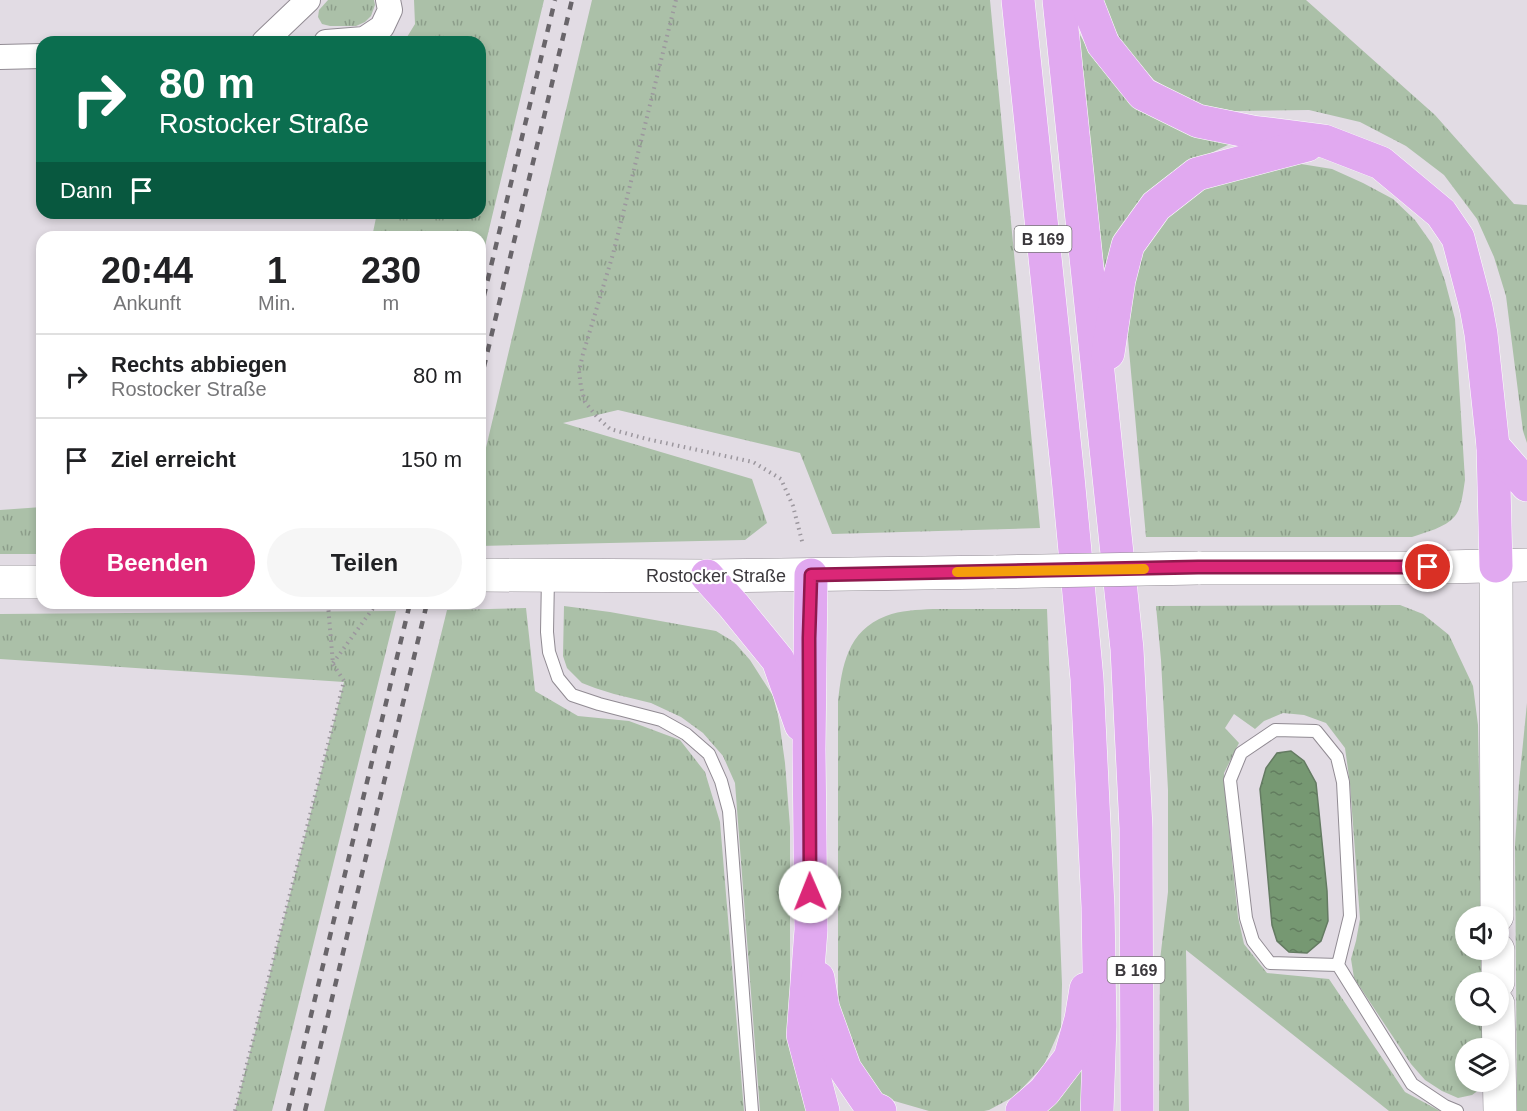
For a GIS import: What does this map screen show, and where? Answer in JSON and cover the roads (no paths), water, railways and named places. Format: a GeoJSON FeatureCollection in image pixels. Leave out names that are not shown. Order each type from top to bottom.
{"type":"FeatureCollection","features":[{"type":"Feature","properties":{"kind":"highway","name":"B 169"},"geometry":{"type":"LineString","coordinates":[[1018,0],[1086,667],[1098,907],[1100,1026],[1097,1111]]}},
{"type":"Feature","properties":{"kind":"highway","name":"B 169"},"geometry":{"type":"LineString","coordinates":[[1059,0],[1127,649],[1136,828],[1137,1111]]}},
{"type":"Feature","properties":{"kind":"highway"},"geometry":{"type":"LineString","coordinates":[[1086,0],[1102,44],[1143,94],[1198,121],[1252,132],[1324,141],[1381,163],[1441,213],[1458,238],[1476,307],[1481,333],[1493,446],[1512,566]]}},
{"type":"Feature","properties":{"kind":"highway"},"geometry":{"type":"LineString","coordinates":[[1101,396],[1119,280],[1128,245],[1156,206],[1197,174],[1324,141]]}},
{"type":"Feature","properties":{"kind":"highway"},"geometry":{"type":"LineString","coordinates":[[1493,446],[1527,485]]}},
{"type":"Feature","properties":{"kind":"highway"},"geometry":{"type":"LineString","coordinates":[[811,575],[809,749],[811,930],[803,1035],[823,1111]]}},
{"type":"Feature","properties":{"kind":"highway"},"geometry":{"type":"LineString","coordinates":[[707,576],[778,660],[809,749]]}},
{"type":"Feature","properties":{"kind":"highway"},"geometry":{"type":"LineString","coordinates":[[1022,1111],[1044,1092],[1070,1058],[1081,1019],[1098,907]]}},
{"type":"Feature","properties":{"kind":"highway"},"geometry":{"type":"LineString","coordinates":[[811,930],[823,1008],[845,1069],[871,1107],[880,1111]]}},
{"type":"Feature","properties":{"kind":"street"},"geometry":{"type":"LineString","coordinates":[[270,36],[308,0]]}},
{"type":"Feature","properties":{"kind":"street"},"geometry":{"type":"LineString","coordinates":[[368,36],[382,27],[390,10],[388,0]]}},
{"type":"Feature","properties":{"kind":"street"},"geometry":{"type":"LineString","coordinates":[[0,57],[36,56]]}},
{"type":"Feature","properties":{"kind":"street"},"geometry":{"type":"LineString","coordinates":[[1497,906],[1512,566]]}},
{"type":"Feature","properties":{"kind":"street","name":"Rostocker Straße"},"geometry":{"type":"LineString","coordinates":[[487,575],[707,576],[1198,567],[1512,566]]}},
{"type":"Feature","properties":{"kind":"street"},"geometry":{"type":"LineString","coordinates":[[0,582],[36,582]]}},
{"type":"Feature","properties":{"kind":"street"},"geometry":{"type":"LineString","coordinates":[[1498,1026],[1500,1111]]}},
{"type":"Feature","properties":{"kind":"lane"},"geometry":{"type":"LineString","coordinates":[[548,575],[549,652],[558,678],[572,695],[661,720],[686,734],[709,754],[722,781],[729,811],[752,1111]]}},
{"type":"Feature","properties":{"kind":"lane"},"geometry":{"type":"LineString","coordinates":[[1338,965],[1270,963],[1253,941],[1246,918],[1230,780],[1241,753],[1275,730],[1317,731],[1337,757],[1343,782],[1350,916],[1338,965],[1412,1084],[1445,1106],[1457,1111]]}},
{"type":"Feature","properties":{"kind":"water"},"geometry":{"type":"Polygon","coordinates":[[[1291,751],[1304,761],[1316,783],[1327,891],[1328,921],[1321,941],[1307,953],[1289,952],[1277,941],[1272,925],[1260,789],[1266,768],[1277,753],[1291,751]]]}},
{"type":"Feature","properties":{"kind":"railway"},"geometry":{"type":"LineString","coordinates":[[486,287],[555,0]]}},
{"type":"Feature","properties":{"kind":"railway"},"geometry":{"type":"LineString","coordinates":[[486,358],[572,0]]}},
{"type":"Feature","properties":{"kind":"railway"},"geometry":{"type":"LineString","coordinates":[[288,1111],[409,609]]}},
{"type":"Feature","properties":{"kind":"railway"},"geometry":{"type":"LineString","coordinates":[[305,1111],[426,609]]}}]}
